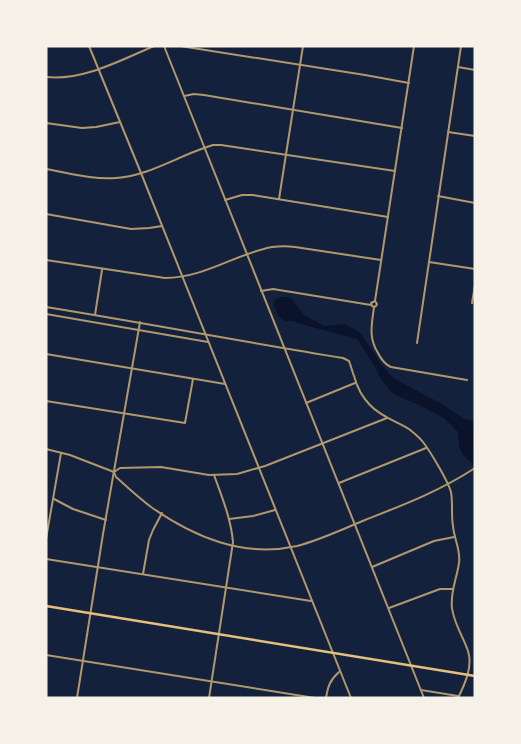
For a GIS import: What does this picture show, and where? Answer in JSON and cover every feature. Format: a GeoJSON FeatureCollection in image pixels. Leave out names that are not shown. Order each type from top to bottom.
{"type":"FeatureCollection","features":[{"type":"Feature","properties":{"kind":"main road"},"geometry":{"type":"LineString","coordinates":[[46,606],[475,676]]}},
{"type":"Feature","properties":{"kind":"street"},"geometry":{"type":"LineString","coordinates":[[89,46],[351,698]]}},
{"type":"Feature","properties":{"kind":"street"},"geometry":{"type":"LineString","coordinates":[[46,77],[57,78],[79,75],[154,46]]}},
{"type":"Feature","properties":{"kind":"street"},"geometry":{"type":"LineString","coordinates":[[164,46],[424,698]]}},
{"type":"Feature","properties":{"kind":"street"},"geometry":{"type":"LineString","coordinates":[[180,46],[409,83]]}},
{"type":"Feature","properties":{"kind":"street"},"geometry":{"type":"LineString","coordinates":[[279,199],[303,46]]}},
{"type":"Feature","properties":{"kind":"street"},"geometry":{"type":"LineString","coordinates":[[261,291],[273,289],[376,306],[375,301],[414,46]]}},
{"type":"Feature","properties":{"kind":"street"},"geometry":{"type":"LineString","coordinates":[[417,343],[462,46]]}},
{"type":"Feature","properties":{"kind":"street"},"geometry":{"type":"LineString","coordinates":[[458,67],[475,70]]}},
{"type":"Feature","properties":{"kind":"street"},"geometry":{"type":"LineString","coordinates":[[184,96],[204,95],[402,128]]}},
{"type":"Feature","properties":{"kind":"street"},"geometry":{"type":"LineString","coordinates":[[46,123],[82,128],[120,122]]}},
{"type":"Feature","properties":{"kind":"street"},"geometry":{"type":"LineString","coordinates":[[448,132],[475,136]]}},
{"type":"Feature","properties":{"kind":"street"},"geometry":{"type":"LineString","coordinates":[[46,169],[106,178],[126,177],[204,148],[221,145],[395,171]]}},
{"type":"Feature","properties":{"kind":"street"},"geometry":{"type":"LineString","coordinates":[[225,200],[252,195],[388,217]]}},
{"type":"Feature","properties":{"kind":"street"},"geometry":{"type":"LineString","coordinates":[[438,196],[475,202]]}},
{"type":"Feature","properties":{"kind":"street"},"geometry":{"type":"LineString","coordinates":[[46,214],[131,228],[162,226]]}},
{"type":"Feature","properties":{"kind":"street"},"geometry":{"type":"LineString","coordinates":[[46,260],[165,278],[195,274],[255,252],[283,246],[381,260]]}},
{"type":"Feature","properties":{"kind":"street"},"geometry":{"type":"LineString","coordinates":[[429,262],[475,269]]}},
{"type":"Feature","properties":{"kind":"street"},"geometry":{"type":"LineString","coordinates":[[95,314],[102,269]]}},
{"type":"Feature","properties":{"kind":"street"},"geometry":{"type":"LineString","coordinates":[[472,303],[475,285]]}},
{"type":"Feature","properties":{"kind":"street"},"geometry":{"type":"LineString","coordinates":[[375,301],[372,302],[372,342],[386,365],[467,380]]}},
{"type":"Feature","properties":{"kind":"street"},"geometry":{"type":"LineString","coordinates":[[46,307],[95,314],[347,360],[356,383],[366,401],[381,415],[410,430],[417,436],[451,492],[453,526],[460,556],[452,598],[454,616],[470,656],[469,669],[459,697],[421,690]]}},
{"type":"Feature","properties":{"kind":"street"},"geometry":{"type":"LineString","coordinates":[[46,314],[208,342]]}},
{"type":"Feature","properties":{"kind":"street"},"geometry":{"type":"LineString","coordinates":[[77,698],[140,322]]}},
{"type":"Feature","properties":{"kind":"street"},"geometry":{"type":"LineString","coordinates":[[46,354],[225,384]]}},
{"type":"Feature","properties":{"kind":"street"},"geometry":{"type":"LineString","coordinates":[[46,401],[185,423],[193,379]]}},
{"type":"Feature","properties":{"kind":"street"},"geometry":{"type":"LineString","coordinates":[[306,402],[356,383]]}},
{"type":"Feature","properties":{"kind":"street"},"geometry":{"type":"LineString","coordinates":[[114,472],[120,468],[161,467],[214,475],[237,474],[259,468],[387,418]]}},
{"type":"Feature","properties":{"kind":"street"},"geometry":{"type":"LineString","coordinates":[[339,483],[426,448]]}},
{"type":"Feature","properties":{"kind":"street"},"geometry":{"type":"LineString","coordinates":[[46,449],[61,452],[114,472],[116,477],[150,506],[196,533],[211,540],[252,550],[290,547],[312,541],[429,494],[448,485],[475,468]]}},
{"type":"Feature","properties":{"kind":"street"},"geometry":{"type":"LineString","coordinates":[[46,539],[61,452]]}},
{"type":"Feature","properties":{"kind":"street"},"geometry":{"type":"LineString","coordinates":[[209,698],[233,546],[229,518],[214,475]]}},
{"type":"Feature","properties":{"kind":"street"},"geometry":{"type":"LineString","coordinates":[[54,498],[73,509],[106,520]]}},
{"type":"Feature","properties":{"kind":"street"},"geometry":{"type":"LineString","coordinates":[[229,518],[253,516],[275,510]]}},
{"type":"Feature","properties":{"kind":"street"},"geometry":{"type":"LineString","coordinates":[[143,574],[149,540],[162,513]]}},
{"type":"Feature","properties":{"kind":"street"},"geometry":{"type":"LineString","coordinates":[[372,567],[434,541],[455,537]]}},
{"type":"Feature","properties":{"kind":"street"},"geometry":{"type":"LineString","coordinates":[[46,559],[312,601]]}},
{"type":"Feature","properties":{"kind":"street"},"geometry":{"type":"LineString","coordinates":[[389,608],[440,589],[453,589]]}},
{"type":"Feature","properties":{"kind":"street"},"geometry":{"type":"LineString","coordinates":[[46,655],[315,698]]}},
{"type":"Feature","properties":{"kind":"street"},"geometry":{"type":"LineString","coordinates":[[326,698],[329,684],[340,671]]}},
{"type":"Feature","properties":{"kind":"water"},"geometry":{"type":"Polygon","coordinates":[[[288,297],[292,299],[305,315],[324,326],[344,324],[360,332],[393,378],[442,404],[464,419],[475,421],[475,437],[473,441],[475,466],[463,455],[459,446],[458,432],[444,418],[389,390],[357,339],[293,321],[284,321],[279,317],[273,304],[279,298],[288,297]]]}}]}
